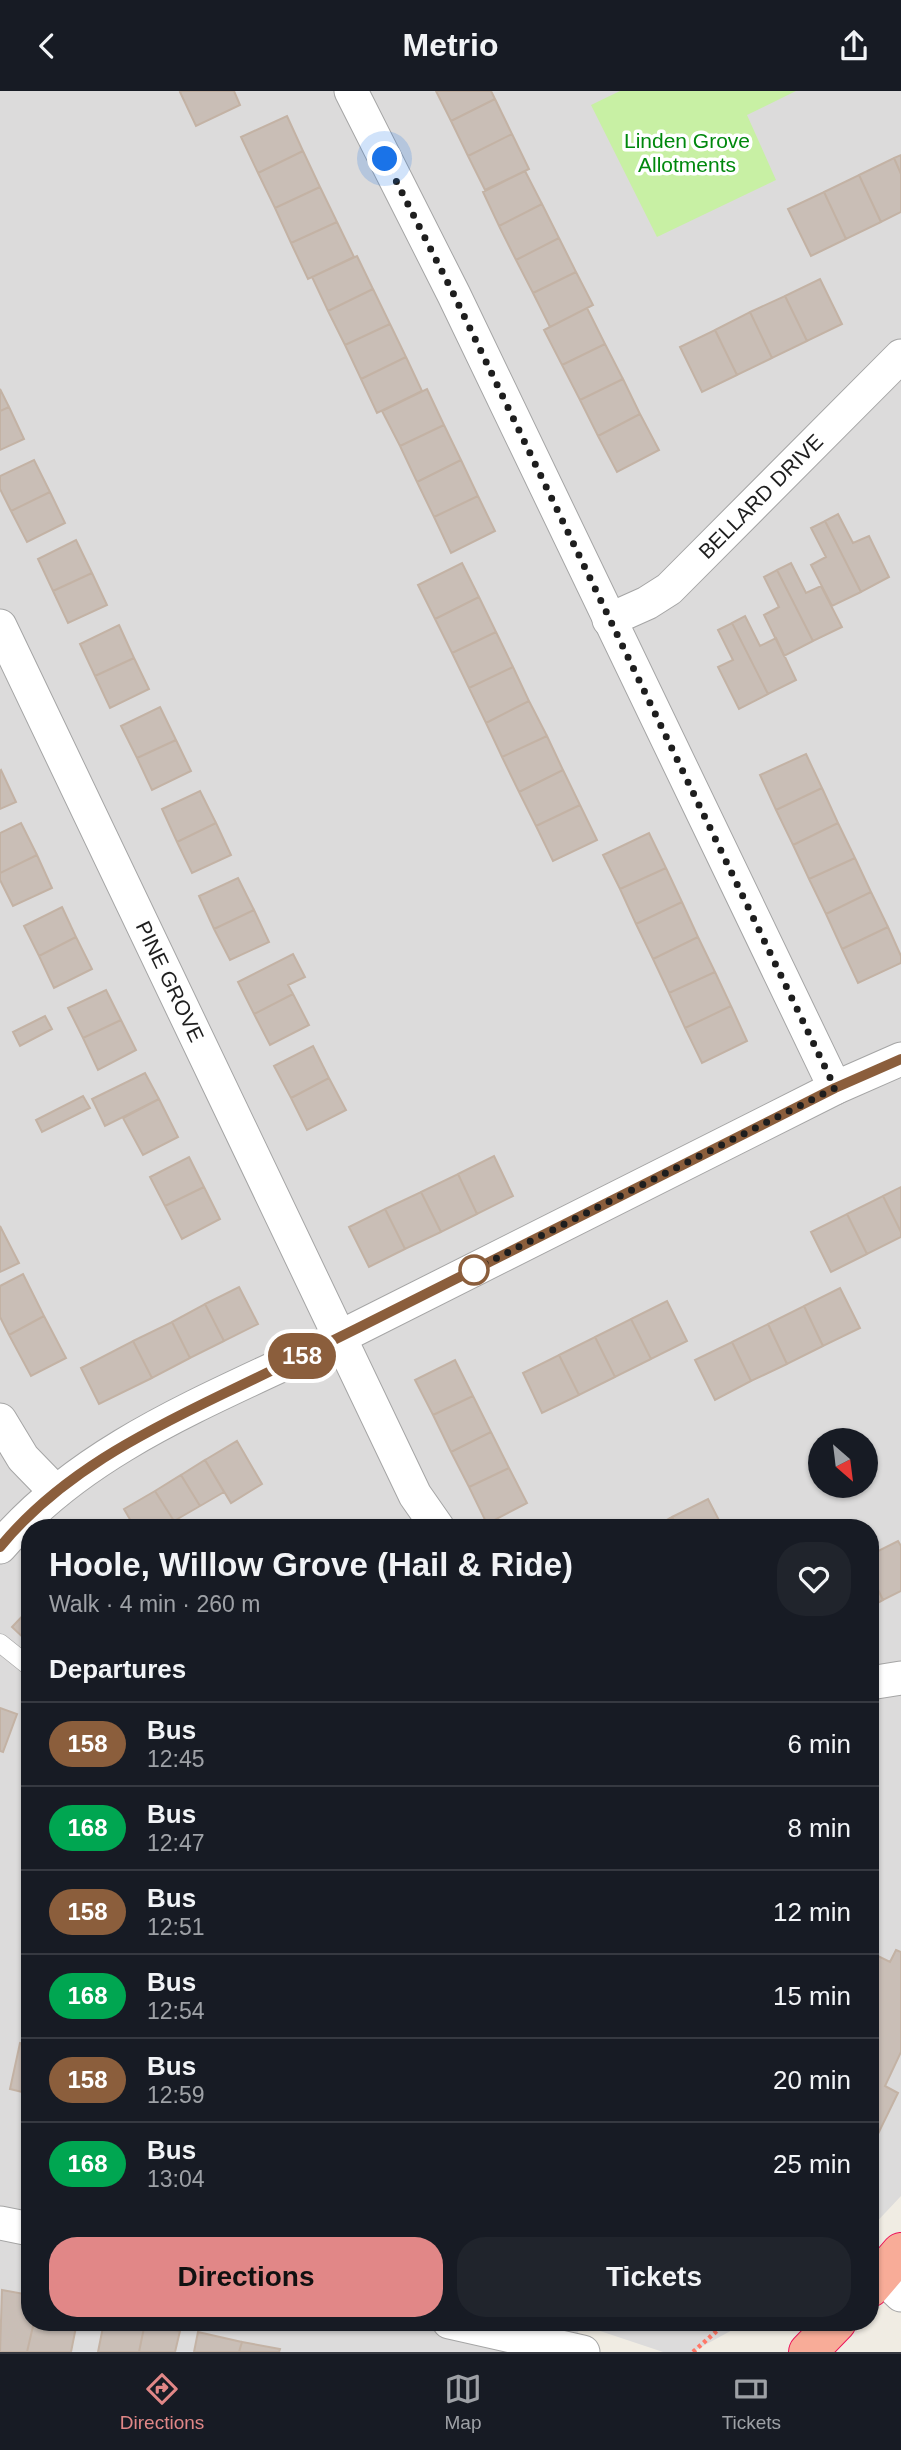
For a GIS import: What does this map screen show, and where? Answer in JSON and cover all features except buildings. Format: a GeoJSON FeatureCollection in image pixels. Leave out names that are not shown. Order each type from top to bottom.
{"type":"FeatureCollection","features":[{"type":"Feature","properties":{"kind":"highway"},"geometry":{"type":"LineString","coordinates":[[808,2352],[828,2331]]}},
{"type":"Feature","properties":{"kind":"street"},"geometry":{"type":"LineString","coordinates":[[351,91],[454,295],[835,1088]]}},
{"type":"Feature","properties":{"kind":"street","name":"BELLARD DRIVE"},"geometry":{"type":"LineString","coordinates":[[610,620],[647,603],[669,589],[901,356]]}},
{"type":"Feature","properties":{"kind":"street","name":"PINE GROVE"},"geometry":{"type":"LineString","coordinates":[[0,626],[415,1495],[432,1519]]}},
{"type":"Feature","properties":{"kind":"street"},"geometry":{"type":"LineString","coordinates":[[26,1519],[56,1492],[106,1455],[148,1431],[835,1088],[901,1059]]}},
{"type":"Feature","properties":{"kind":"street"},"geometry":{"type":"LineString","coordinates":[[0,1420],[23,1458],[56,1492]]}},
{"type":"Feature","properties":{"kind":"street"},"geometry":{"type":"LineString","coordinates":[[0,1547],[21,1524]]}},
{"type":"Feature","properties":{"kind":"street"},"geometry":{"type":"LineString","coordinates":[[879,1682],[901,1678]]}},
{"type":"Feature","properties":{"kind":"street"},"geometry":{"type":"LineString","coordinates":[[0,2223],[21,2227]]}},
{"type":"Feature","properties":{"kind":"street"},"geometry":{"type":"LineString","coordinates":[[483,2331],[543,2347],[583,2352]]}},
{"type":"Feature","properties":{"kind":"lane"},"geometry":{"type":"LineString","coordinates":[[0,1643],[21,1660]]}},
{"type":"Feature","properties":{"kind":"path"},"geometry":{"type":"LineString","coordinates":[[693,2352],[716,2331]]}},
{"type":"Feature","properties":{"kind":"shaded area"},"geometry":{"type":"Polygon","coordinates":[[[0,91],[901,91],[901,2196],[879,2219],[879,1519],[21,1519],[21,2331],[579,2331],[567,2352],[0,2352],[0,91]]]}},
{"type":"Feature","properties":{"kind":"shaded area"},"geometry":{"type":"Polygon","coordinates":[[[600,2331],[730,2331],[692,2352],[663,2352],[600,2331]]]}},
{"type":"Feature","properties":{"kind":"green space","name":"Linden Grove Allotments"},"geometry":{"type":"Polygon","coordinates":[[[620,91],[796,91],[747,115],[776,180],[657,237],[591,105],[620,91]]]}},
{"type":"Feature","properties":{"kind":"bus line","name":"158"},"geometry":{"type":"LineString","coordinates":[[26,1519],[56,1492],[106,1455],[148,1431],[835,1088],[901,1059]]}},
{"type":"Feature","properties":{"kind":"bus line","name":"158"},"geometry":{"type":"LineString","coordinates":[[0,1547],[21,1524]]}},
{"type":"Feature","properties":{"kind":"route"},"geometry":{"type":"LineString","coordinates":[[385,159],[454,295],[835,1088],[463,1275],[474,1270]]}}]}
